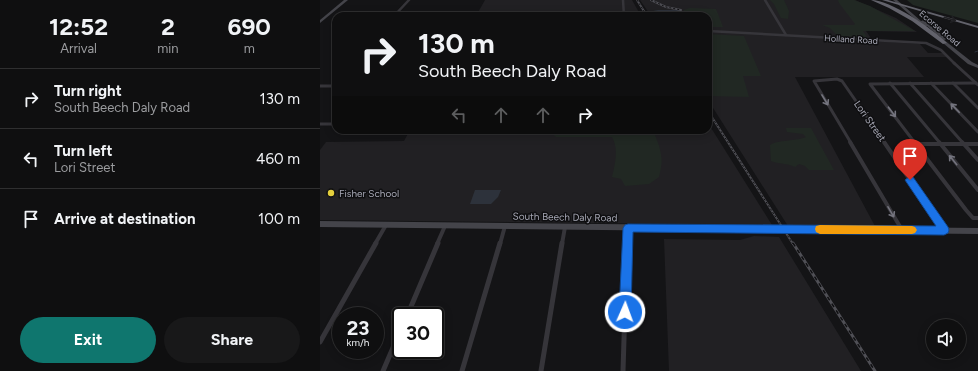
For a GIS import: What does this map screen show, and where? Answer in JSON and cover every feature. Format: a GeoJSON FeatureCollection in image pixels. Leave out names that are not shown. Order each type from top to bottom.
{"type":"FeatureCollection","features":[{"type":"Feature","properties":{"kind":"highway"},"geometry":{"type":"LineString","coordinates":[[873,0],[907,16],[945,43]]}},
{"type":"Feature","properties":{"kind":"highway"},"geometry":{"type":"LineString","coordinates":[[884,0],[978,27]]}},
{"type":"Feature","properties":{"kind":"street"},"geometry":{"type":"LineString","coordinates":[[320,22],[346,0]]}},
{"type":"Feature","properties":{"kind":"street"},"geometry":{"type":"LineString","coordinates":[[398,12],[409,0]]}},
{"type":"Feature","properties":{"kind":"street"},"geometry":{"type":"LineString","coordinates":[[623,0],[624,12]]}},
{"type":"Feature","properties":{"kind":"street"},"geometry":{"type":"LineString","coordinates":[[765,0],[786,35]]}},
{"type":"Feature","properties":{"kind":"street","name":"Ecorse Road"},"geometry":{"type":"LineString","coordinates":[[895,0],[945,43],[978,67]]}},
{"type":"Feature","properties":{"kind":"street","name":"Ecorse Road"},"geometry":{"type":"LineString","coordinates":[[901,1],[978,67]]}},
{"type":"Feature","properties":{"kind":"street","name":"Holland Road"},"geometry":{"type":"LineString","coordinates":[[712,31],[927,44],[941,50],[977,84]]}},
{"type":"Feature","properties":{"kind":"street","name":"Lori Street"},"geometry":{"type":"LineString","coordinates":[[902,230],[814,82],[817,80],[831,79],[842,81],[944,230]]}},
{"type":"Feature","properties":{"kind":"street"},"geometry":{"type":"LineString","coordinates":[[890,83],[978,190]]}},
{"type":"Feature","properties":{"kind":"street"},"geometry":{"type":"LineString","coordinates":[[910,83],[978,160]]}},
{"type":"Feature","properties":{"kind":"street"},"geometry":{"type":"LineString","coordinates":[[931,83],[978,132]]}},
{"type":"Feature","properties":{"kind":"street"},"geometry":{"type":"LineString","coordinates":[[953,83],[978,108]]}},
{"type":"Feature","properties":{"kind":"street"},"geometry":{"type":"LineString","coordinates":[[976,218],[870,84],[977,84]]}},
{"type":"Feature","properties":{"kind":"street"},"geometry":{"type":"LineString","coordinates":[[321,87],[332,86]]}},
{"type":"Feature","properties":{"kind":"street"},"geometry":{"type":"LineString","coordinates":[[320,124],[332,124]]}},
{"type":"Feature","properties":{"kind":"street"},"geometry":{"type":"LineString","coordinates":[[916,144],[978,144]]}},
{"type":"Feature","properties":{"kind":"street","name":"South Beech Daly Road"},"geometry":{"type":"LineString","coordinates":[[320,224],[978,231]]}},
{"type":"Feature","properties":{"kind":"street"},"geometry":{"type":"LineString","coordinates":[[320,342],[386,225]]}},
{"type":"Feature","properties":{"kind":"street"},"geometry":{"type":"LineString","coordinates":[[410,307],[445,226]]}},
{"type":"Feature","properties":{"kind":"street"},"geometry":{"type":"LineString","coordinates":[[462,371],[505,226]]}},
{"type":"Feature","properties":{"kind":"street"},"geometry":{"type":"LineString","coordinates":[[541,371],[565,227]]}},
{"type":"Feature","properties":{"kind":"street"},"geometry":{"type":"LineString","coordinates":[[623,371],[628,228]]}},
{"type":"Feature","properties":{"kind":"street"},"geometry":{"type":"LineString","coordinates":[[383,371],[392,350]]}},
{"type":"Feature","properties":{"kind":"shaded area"},"geometry":{"type":"Polygon","coordinates":[[[485,0],[632,0],[639,12],[478,12],[485,0]]]}},
{"type":"Feature","properties":{"kind":"shaded area"},"geometry":{"type":"Polygon","coordinates":[[[640,0],[855,0],[896,18],[917,32],[866,31],[873,41],[920,44],[928,53],[943,53],[947,57],[907,57],[924,77],[795,77],[876,228],[788,226],[712,106],[712,12],[648,12],[640,0]]]}},
{"type":"Feature","properties":{"kind":"shaded area"},"geometry":{"type":"Polygon","coordinates":[[[770,0],[784,0],[789,11],[788,19],[781,18],[774,4],[770,0]]]}},
{"type":"Feature","properties":{"kind":"shaded area"},"geometry":{"type":"Polygon","coordinates":[[[838,0],[854,0],[870,6],[915,31],[863,31],[867,37],[838,36],[830,28],[822,25],[855,24],[838,0]]]}},
{"type":"Feature","properties":{"kind":"shaded area"},"geometry":{"type":"Polygon","coordinates":[[[907,0],[978,0],[978,23],[913,5],[907,0]]]}},
{"type":"Feature","properties":{"kind":"shaded area"},"geometry":{"type":"Polygon","coordinates":[[[690,8],[716,9],[723,27],[712,27],[712,12],[684,12],[684,10],[690,8]]]}},
{"type":"Feature","properties":{"kind":"shaded area"},"geometry":{"type":"Polygon","coordinates":[[[681,10],[681,12],[654,12],[681,10]]]}},
{"type":"Feature","properties":{"kind":"shaded area"},"geometry":{"type":"Polygon","coordinates":[[[712,34],[744,36],[761,76],[743,76],[749,97],[712,96],[712,34]]]}},
{"type":"Feature","properties":{"kind":"shaded area"},"geometry":{"type":"Polygon","coordinates":[[[786,128],[811,128],[834,170],[809,170],[805,166],[799,164],[795,167],[771,161],[770,145],[777,142],[806,137],[803,134],[787,132],[786,128]]]}},
{"type":"Feature","properties":{"kind":"shaded area"},"geometry":{"type":"Polygon","coordinates":[[[712,129],[772,225],[320,220],[320,150],[326,142],[404,141],[408,134],[712,134],[712,129]]]}},
{"type":"Feature","properties":{"kind":"shaded area"},"geometry":{"type":"Polygon","coordinates":[[[553,134],[655,134],[662,158],[659,177],[649,184],[625,186],[621,179],[612,177],[616,152],[612,137],[556,137],[553,134]]]}},
{"type":"Feature","properties":{"kind":"shaded area"},"geometry":{"type":"Polygon","coordinates":[[[475,190],[501,190],[498,197],[491,204],[470,204],[475,190]]]}},
{"type":"Feature","properties":{"kind":"shaded area"},"geometry":{"type":"Polygon","coordinates":[[[754,236],[779,237],[861,371],[669,371],[664,239],[740,240],[754,236]]]}},
{"type":"Feature","properties":{"kind":"railway"},"geometry":{"type":"LineString","coordinates":[[637,0],[644,12]]}},
{"type":"Feature","properties":{"kind":"railway"},"geometry":{"type":"LineString","coordinates":[[651,0],[666,7],[681,10]]}},
{"type":"Feature","properties":{"kind":"railway"},"geometry":{"type":"LineString","coordinates":[[712,117],[793,244]]}},
{"type":"Feature","properties":{"kind":"railway"},"geometry":{"type":"LineString","coordinates":[[793,243],[875,371]]}},
{"type":"Feature","properties":{"kind":"slow traffic"},"geometry":{"type":"LineString","coordinates":[[820,229],[912,230]]}},
{"type":"Feature","properties":{"kind":"place","name":"Fisher School"},"geometry":{"type":"Point","coordinates":[331,193]}},
{"type":"Feature","properties":{"kind":"route"},"geometry":{"type":"LineString","coordinates":[[625,312],[628,228],[944,230],[910,180]]}}]}
